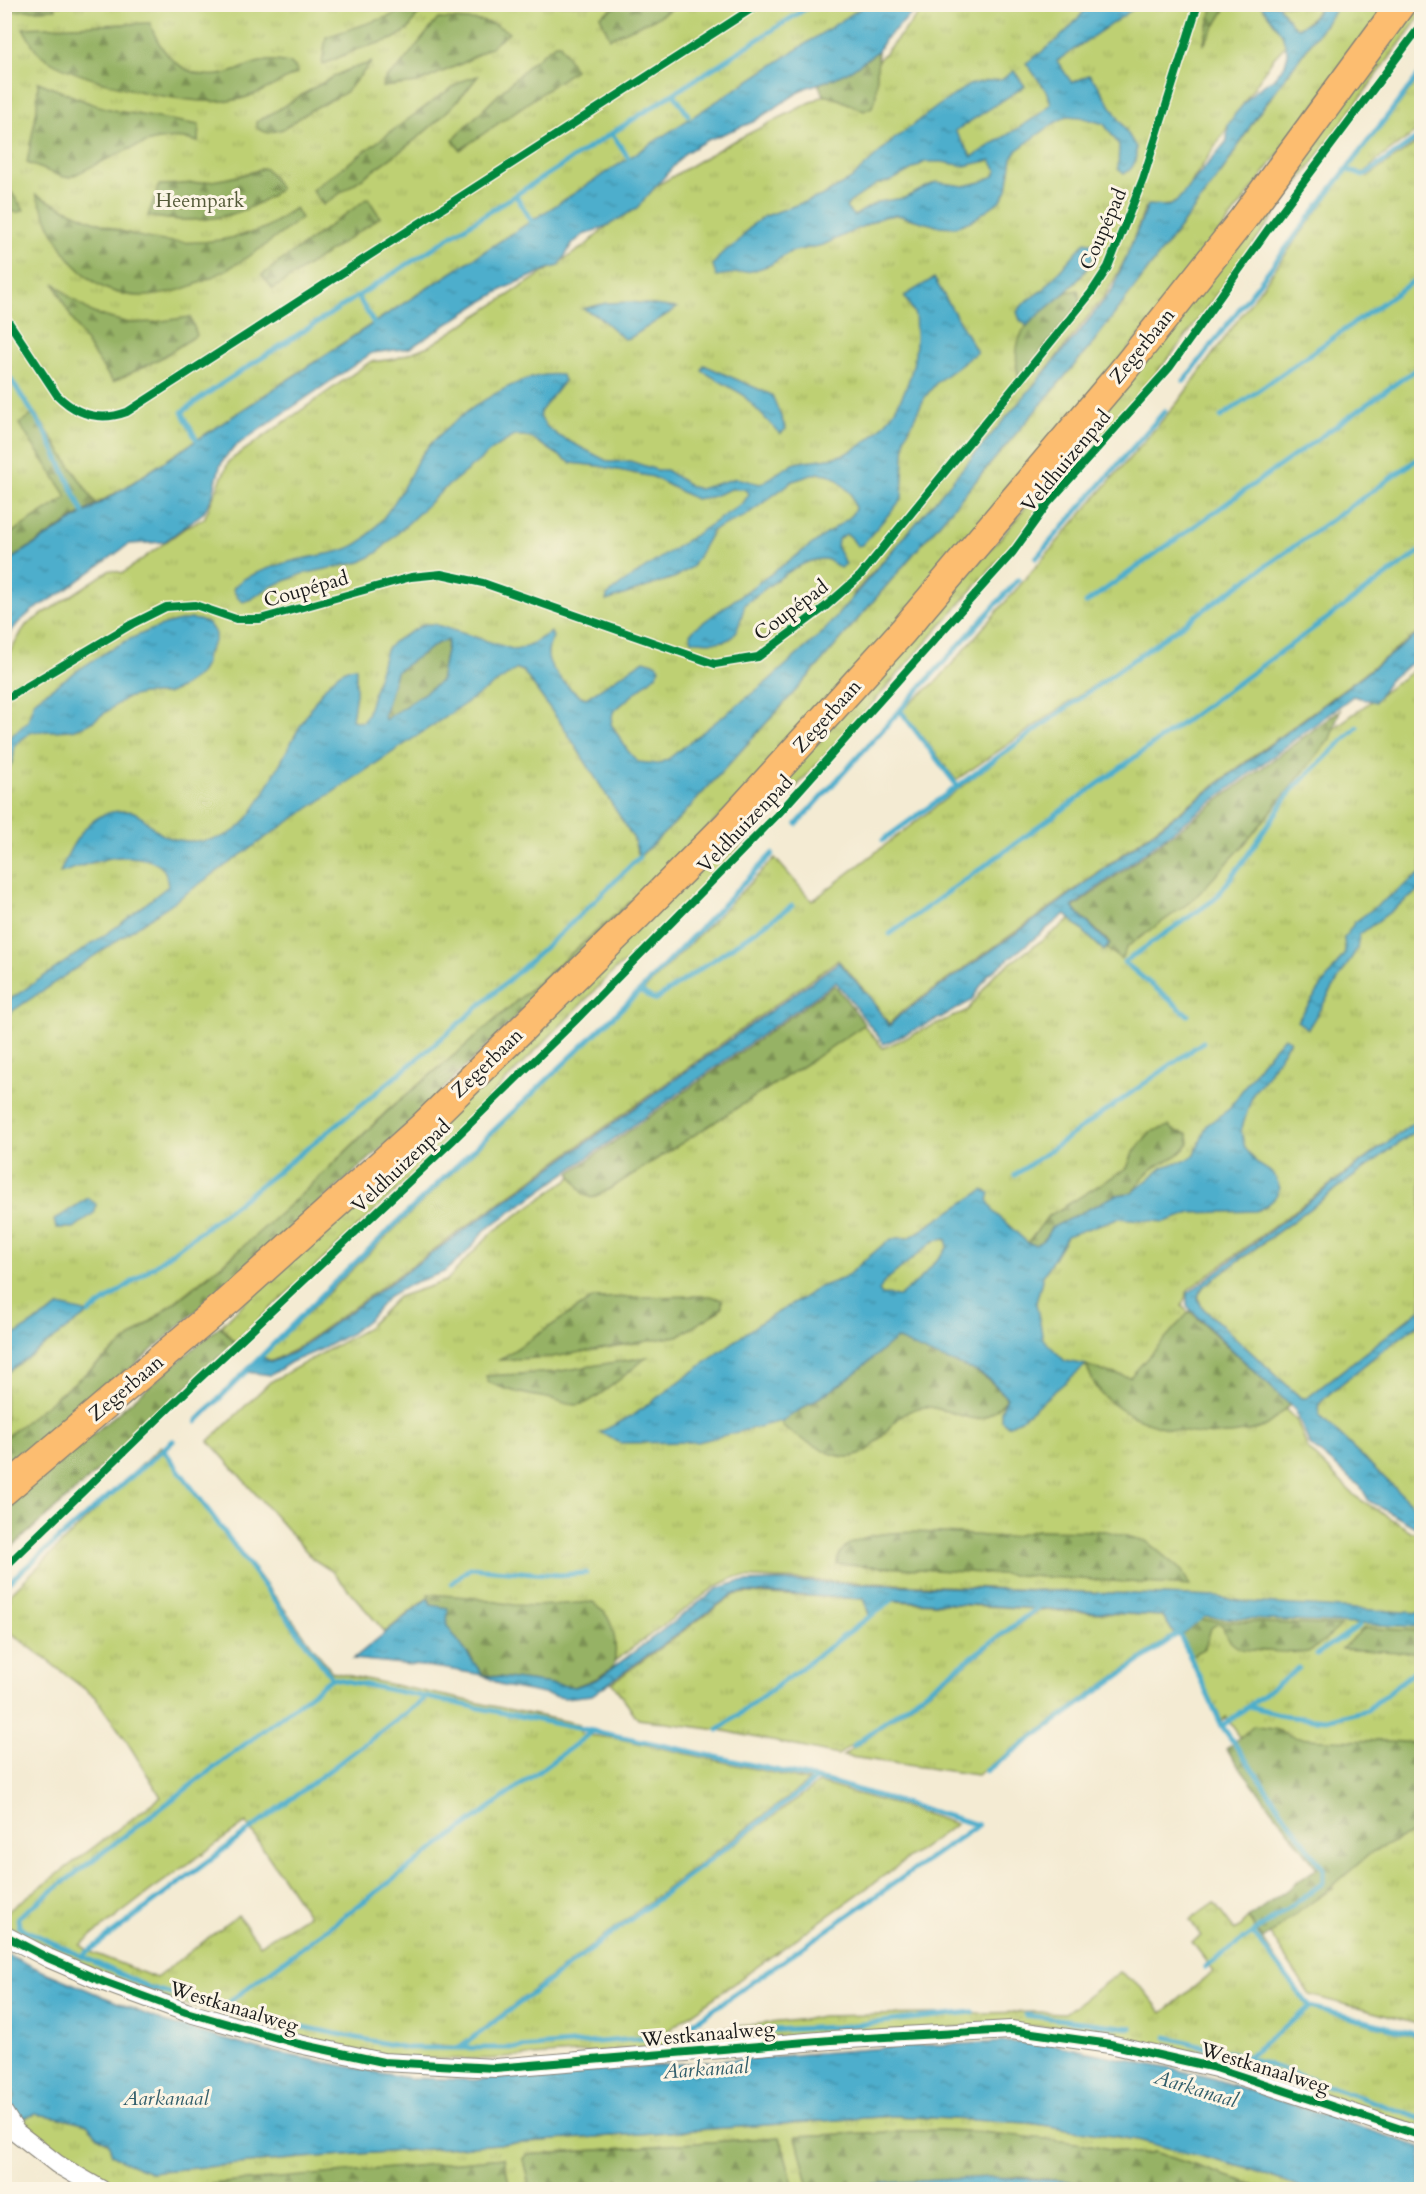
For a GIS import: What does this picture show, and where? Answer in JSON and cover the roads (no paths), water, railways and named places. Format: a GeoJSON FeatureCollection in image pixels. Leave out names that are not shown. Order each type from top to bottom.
{"type":"FeatureCollection","features":[{"type":"Feature","properties":{"kind":"main road","name":"Zegerbaan"},"geometry":{"type":"LineString","coordinates":[[4,1491],[228,1301],[421,1128],[728,824],[903,631],[1106,391],[1243,219],[1401,4]]}},
{"type":"Feature","properties":{"kind":"street","name":"Westkanaalweg"},"geometry":{"type":"LineString","coordinates":[[4,1935],[48,1958],[104,1982],[186,2012],[299,2044],[383,2062],[495,2068],[831,2040],[1011,2030],[1110,2044],[1216,2068],[1422,2136]]}},
{"type":"Feature","properties":{"kind":"street"},"geometry":{"type":"LineString","coordinates":[[4,2113],[16,2132],[57,2164],[102,2190]]}},
{"type":"Feature","properties":{"kind":"water"},"geometry":{"type":"Polygon","coordinates":[[[867,4],[921,5],[884,40],[878,51],[851,70],[805,88],[753,122],[705,141],[685,153],[637,208],[609,225],[583,235],[572,244],[559,266],[505,288],[410,348],[372,353],[237,445],[220,466],[212,498],[203,513],[164,542],[129,544],[60,594],[33,610],[5,639],[5,563],[126,487],[375,322],[867,4]]]}},
{"type":"Feature","properties":{"kind":"water"},"geometry":{"type":"Polygon","coordinates":[[[1089,5],[1139,5],[1057,61],[1072,83],[1089,75],[1098,85],[1136,147],[1134,163],[1128,172],[1124,174],[1118,169],[1119,145],[1104,124],[1067,116],[1017,150],[1012,158],[1007,190],[1001,200],[973,220],[955,227],[937,226],[897,215],[883,217],[823,245],[790,252],[770,265],[752,271],[716,276],[713,265],[722,253],[737,243],[752,225],[763,217],[821,196],[851,179],[893,140],[969,85],[1001,80],[1014,71],[1025,86],[955,131],[972,157],[1036,117],[1051,104],[1048,93],[1026,63],[1060,37],[1089,5]],[[991,160],[965,166],[925,162],[891,181],[877,184],[849,203],[846,208],[854,216],[877,202],[904,198],[936,182],[964,186],[981,182],[994,176],[997,171],[991,160]]]}},
{"type":"Feature","properties":{"kind":"water"},"geometry":{"type":"Polygon","coordinates":[[[1261,5],[1278,5],[1297,28],[1309,22],[1323,5],[1339,5],[1256,117],[1224,169],[1089,348],[818,666],[679,819],[639,857],[634,839],[564,728],[523,671],[517,669],[5,1016],[5,1003],[119,925],[168,886],[166,874],[160,866],[145,859],[109,858],[60,873],[75,842],[90,824],[109,813],[129,811],[138,814],[163,835],[171,838],[201,841],[229,834],[237,829],[250,814],[324,689],[340,673],[356,667],[356,694],[352,720],[362,722],[367,715],[386,650],[393,642],[424,624],[434,624],[515,650],[528,646],[551,632],[553,637],[549,646],[549,661],[569,687],[586,698],[644,660],[657,664],[660,669],[656,675],[613,712],[611,724],[638,762],[658,764],[668,759],[768,681],[823,632],[1080,331],[1112,290],[1148,205],[1168,206],[1176,202],[1227,141],[1228,125],[1235,114],[1255,91],[1273,79],[1285,65],[1288,54],[1282,34],[1261,5]],[[448,640],[438,643],[396,672],[384,715],[385,720],[440,682],[448,640]]]}},
{"type":"Feature","properties":{"kind":"water"},"geometry":{"type":"Polygon","coordinates":[[[1085,242],[1094,244],[1093,256],[1088,267],[1069,289],[1027,326],[1020,320],[1017,312],[1025,302],[1044,289],[1085,242]]]}},
{"type":"Feature","properties":{"kind":"water"},"geometry":{"type":"Polygon","coordinates":[[[934,278],[977,352],[937,382],[925,397],[905,437],[902,499],[862,545],[857,546],[846,534],[838,539],[837,548],[846,564],[840,568],[828,560],[819,559],[809,562],[785,574],[745,604],[739,626],[731,638],[719,642],[696,641],[692,640],[690,634],[850,517],[855,509],[851,494],[837,479],[828,474],[818,473],[793,481],[745,516],[713,530],[692,567],[676,577],[606,601],[607,596],[621,584],[743,503],[749,494],[744,489],[731,489],[711,497],[695,499],[653,477],[571,463],[533,439],[514,436],[496,447],[443,490],[377,553],[361,562],[302,574],[270,587],[243,602],[233,589],[238,583],[265,569],[339,552],[363,540],[383,519],[418,459],[446,429],[464,414],[504,389],[524,380],[544,375],[562,375],[564,381],[540,412],[540,417],[546,426],[559,436],[609,462],[630,461],[657,470],[666,470],[699,489],[736,478],[760,484],[795,463],[847,453],[867,441],[880,429],[900,401],[912,368],[916,334],[915,316],[904,296],[934,278]]]}},
{"type":"Feature","properties":{"kind":"water"},"geometry":{"type":"Polygon","coordinates":[[[631,302],[677,308],[630,338],[624,339],[598,316],[583,309],[606,303],[631,302]]]}},
{"type":"Feature","properties":{"kind":"water"},"geometry":{"type":"Polygon","coordinates":[[[704,365],[772,395],[786,429],[780,434],[742,394],[702,371],[704,365]]]}},
{"type":"Feature","properties":{"kind":"water"},"geometry":{"type":"Polygon","coordinates":[[[191,619],[209,624],[215,633],[215,640],[199,675],[167,694],[142,694],[126,698],[89,724],[72,730],[31,732],[15,745],[13,760],[5,777],[5,736],[10,737],[28,721],[34,701],[92,661],[130,639],[149,630],[191,619]]]}},
{"type":"Feature","properties":{"kind":"water"},"geometry":{"type":"Polygon","coordinates":[[[1421,632],[1421,657],[1391,678],[1375,702],[1353,696],[1072,907],[1109,944],[1104,951],[1065,914],[987,976],[971,1001],[884,1044],[836,982],[485,1230],[467,1252],[444,1272],[413,1283],[389,1296],[370,1318],[351,1333],[291,1362],[271,1375],[246,1372],[261,1357],[272,1362],[294,1352],[839,962],[871,999],[889,1026],[900,1015],[1059,903],[1421,632]]]}},
{"type":"Feature","properties":{"kind":"water"},"geometry":{"type":"Polygon","coordinates":[[[1421,873],[1421,889],[1359,935],[1357,949],[1308,1029],[1297,1021],[1345,953],[1344,938],[1355,922],[1421,873]]]}},
{"type":"Feature","properties":{"kind":"water"},"geometry":{"type":"Polygon","coordinates":[[[1284,1037],[1290,1040],[1253,1093],[1241,1131],[1245,1148],[1258,1164],[1274,1174],[1280,1188],[1276,1196],[1268,1205],[1256,1211],[1191,1213],[1165,1222],[1118,1218],[1067,1236],[1043,1276],[1036,1303],[1043,1339],[1065,1361],[1086,1365],[1020,1420],[1008,1426],[1001,1420],[1001,1411],[1007,1398],[992,1381],[969,1368],[896,1339],[844,1382],[782,1421],[698,1442],[620,1443],[600,1432],[632,1416],[761,1322],[817,1288],[844,1278],[885,1243],[896,1238],[909,1238],[983,1190],[990,1193],[988,1201],[994,1212],[1028,1243],[1035,1245],[1044,1240],[1051,1228],[1116,1195],[1132,1193],[1163,1167],[1189,1159],[1195,1154],[1207,1125],[1229,1109],[1261,1063],[1284,1037]],[[946,1239],[934,1241],[884,1282],[879,1291],[882,1295],[900,1296],[920,1279],[948,1247],[946,1239]]]}},
{"type":"Feature","properties":{"kind":"water"},"geometry":{"type":"Polygon","coordinates":[[[1421,1117],[1421,1127],[1204,1286],[1198,1297],[1203,1308],[1301,1398],[1307,1398],[1421,1309],[1421,1322],[1329,1394],[1319,1404],[1318,1409],[1320,1416],[1421,1513],[1421,1533],[1417,1528],[1369,1501],[1361,1487],[1310,1445],[1295,1410],[1187,1306],[1187,1294],[1421,1117]]]}},
{"type":"Feature","properties":{"kind":"water"},"geometry":{"type":"Polygon","coordinates":[[[88,1198],[96,1204],[95,1212],[74,1228],[56,1228],[54,1220],[88,1198]]]}},
{"type":"Feature","properties":{"kind":"water"},"geometry":{"type":"Polygon","coordinates":[[[60,1306],[89,1313],[5,1374],[5,1341],[60,1306]]]}},
{"type":"Feature","properties":{"kind":"water"},"geometry":{"type":"Polygon","coordinates":[[[779,1581],[1216,1597],[1246,1602],[1421,1613],[1421,1627],[1201,1617],[1174,1634],[1163,1616],[888,1600],[869,1615],[864,1599],[746,1592],[733,1594],[592,1695],[564,1698],[503,1686],[483,1675],[575,1687],[598,1679],[717,1589],[738,1582],[779,1581]]]}},
{"type":"Feature","properties":{"kind":"water"},"geometry":{"type":"Polygon","coordinates":[[[428,1598],[431,1605],[448,1608],[447,1626],[483,1675],[441,1668],[353,1659],[428,1598]]]}},
{"type":"Feature","properties":{"kind":"water","name":"Aarkanaal"},"geometry":{"type":"Polygon","coordinates":[[[4,1953],[164,2022],[261,2050],[408,2078],[474,2080],[909,2046],[1008,2042],[1050,2044],[1205,2076],[1421,2147],[1421,2189],[1304,2189],[1250,2169],[1137,2140],[1030,2123],[894,2116],[302,2158],[150,2172],[112,2154],[108,2142],[98,2136],[87,2124],[36,2114],[24,2118],[12,2115],[8,2108],[15,2097],[4,2065],[4,1953]]]}},
{"type":"Feature","properties":{"kind":"water"},"geometry":{"type":"Polygon","coordinates":[[[990,2177],[1067,2181],[1115,2189],[780,2189],[990,2177]]]}},
{"type":"Feature","properties":{"kind":"waterway"},"geometry":{"type":"LineString","coordinates":[[196,439],[182,412],[221,384],[813,4]]}},
{"type":"Feature","properties":{"kind":"waterway"},"geometry":{"type":"LineString","coordinates":[[1184,381],[1422,71]]}},
{"type":"Feature","properties":{"kind":"waterway"},"geometry":{"type":"LineString","coordinates":[[674,94],[688,115]]}},
{"type":"Feature","properties":{"kind":"waterway"},"geometry":{"type":"LineString","coordinates":[[612,134],[628,157]]}},
{"type":"Feature","properties":{"kind":"waterway"},"geometry":{"type":"LineString","coordinates":[[1346,169],[1363,176],[1422,135]]}},
{"type":"Feature","properties":{"kind":"waterway"},"geometry":{"type":"LineString","coordinates":[[516,196],[532,222]]}},
{"type":"Feature","properties":{"kind":"waterway"},"geometry":{"type":"LineString","coordinates":[[1221,417],[1422,275]]}},
{"type":"Feature","properties":{"kind":"waterway"},"geometry":{"type":"LineString","coordinates":[[358,297],[375,325]]}},
{"type":"Feature","properties":{"kind":"waterway"},"geometry":{"type":"LineString","coordinates":[[1086,603],[1422,365]]}},
{"type":"Feature","properties":{"kind":"waterway"},"geometry":{"type":"LineString","coordinates":[[4,369],[46,433],[83,512]]}},
{"type":"Feature","properties":{"kind":"waterway"},"geometry":{"type":"LineString","coordinates":[[1036,558],[1165,411]]}},
{"type":"Feature","properties":{"kind":"waterway"},"geometry":{"type":"LineString","coordinates":[[883,840],[1422,456]]}},
{"type":"Feature","properties":{"kind":"waterway"},"geometry":{"type":"LineString","coordinates":[[890,934],[1422,550]]}},
{"type":"Feature","properties":{"kind":"waterway"},"geometry":{"type":"LineString","coordinates":[[797,824],[1018,580]]}},
{"type":"Feature","properties":{"kind":"waterway"},"geometry":{"type":"LineString","coordinates":[[900,710],[958,787]]}},
{"type":"Feature","properties":{"kind":"waterway"},"geometry":{"type":"LineString","coordinates":[[1188,1015],[1124,962],[1215,899],[1291,791],[1357,727]]}},
{"type":"Feature","properties":{"kind":"waterway"},"geometry":{"type":"LineString","coordinates":[[197,1421],[334,1283],[640,991],[772,854]]}},
{"type":"Feature","properties":{"kind":"waterway"},"geometry":{"type":"LineString","coordinates":[[89,1313],[255,1189],[417,1059],[530,961],[639,857]]}},
{"type":"Feature","properties":{"kind":"waterway"},"geometry":{"type":"LineString","coordinates":[[640,991],[655,1000],[792,906]]}},
{"type":"Feature","properties":{"kind":"waterway"},"geometry":{"type":"LineString","coordinates":[[1015,1175],[1203,1042]]}},
{"type":"Feature","properties":{"kind":"waterway"},"geometry":{"type":"LineString","coordinates":[[4,1586],[173,1441]]}},
{"type":"Feature","properties":{"kind":"waterway"},"geometry":{"type":"LineString","coordinates":[[163,1449],[332,1678],[18,1917],[19,1927],[150,1988],[269,2020],[407,2048],[520,2048],[649,2038]]}},
{"type":"Feature","properties":{"kind":"waterway"},"geometry":{"type":"LineString","coordinates":[[452,1583],[470,1568],[559,1575],[586,1573]]}},
{"type":"Feature","properties":{"kind":"waterway"},"geometry":{"type":"LineString","coordinates":[[718,1730],[892,1600]]}},
{"type":"Feature","properties":{"kind":"waterway"},"geometry":{"type":"LineString","coordinates":[[853,1746],[1037,1608]]}},
{"type":"Feature","properties":{"kind":"waterway"},"geometry":{"type":"LineString","coordinates":[[986,1771],[1201,1617]]}},
{"type":"Feature","properties":{"kind":"waterway"},"geometry":{"type":"LineString","coordinates":[[1317,1654],[1359,1626]]}},
{"type":"Feature","properties":{"kind":"waterway"},"geometry":{"type":"LineString","coordinates":[[1179,1633],[1222,1726],[1323,1869],[1323,1883],[1205,1967]]}},
{"type":"Feature","properties":{"kind":"waterway"},"geometry":{"type":"LineString","coordinates":[[1249,1706],[1291,1717],[1326,1720],[1367,1710],[1422,1665]]}},
{"type":"Feature","properties":{"kind":"waterway"},"geometry":{"type":"LineString","coordinates":[[1222,1726],[1299,1668]]}},
{"type":"Feature","properties":{"kind":"waterway"},"geometry":{"type":"LineString","coordinates":[[332,1678],[830,1782],[978,1825],[689,2026]]}},
{"type":"Feature","properties":{"kind":"waterway"},"geometry":{"type":"LineString","coordinates":[[82,1956],[427,1697]]}},
{"type":"Feature","properties":{"kind":"waterway"},"geometry":{"type":"LineString","coordinates":[[222,2007],[593,1731]]}},
{"type":"Feature","properties":{"kind":"waterway"},"geometry":{"type":"LineString","coordinates":[[461,2047],[817,1779]]}},
{"type":"Feature","properties":{"kind":"waterway"},"geometry":{"type":"LineString","coordinates":[[1253,1933],[1310,2007],[1422,2036]]}},
{"type":"Feature","properties":{"kind":"waterway"},"geometry":{"type":"LineString","coordinates":[[1247,2057],[1310,2007]]}},
{"type":"Feature","properties":{"kind":"waterway"},"geometry":{"type":"LineString","coordinates":[[704,2033],[836,2027],[973,2012]]}},
{"type":"Feature","properties":{"kind":"waterway"},"geometry":{"type":"LineString","coordinates":[[1025,2015],[1131,2028]]}},
{"type":"Feature","properties":{"kind":"waterway"},"geometry":{"type":"LineString","coordinates":[[1167,2037],[1247,2057],[1422,2119]]}},
{"type":"Feature","properties":{"kind":"park label","name":"Heempark"},"geometry":{"type":"Point","coordinates":[200,200]}}]}
